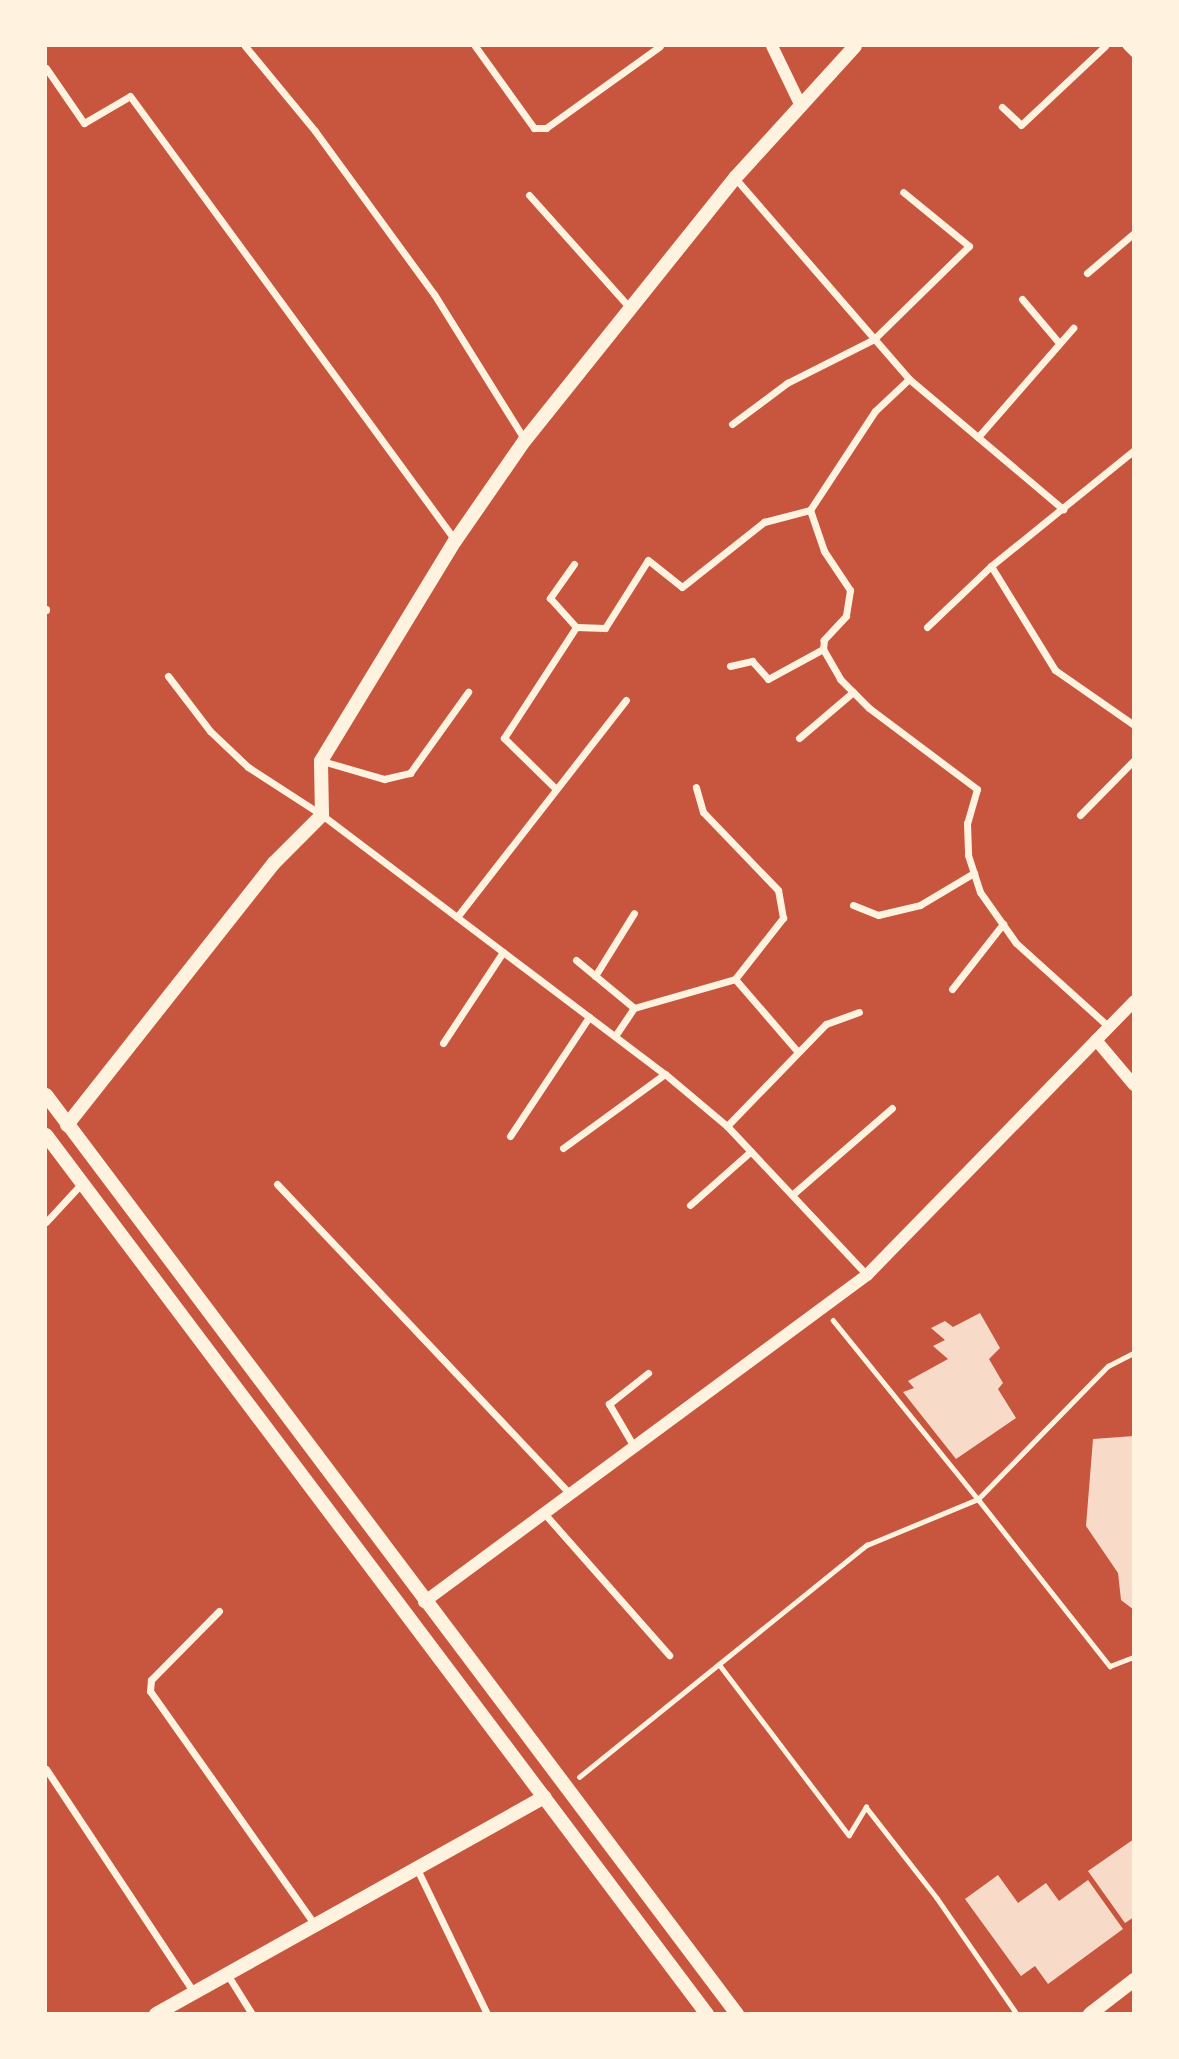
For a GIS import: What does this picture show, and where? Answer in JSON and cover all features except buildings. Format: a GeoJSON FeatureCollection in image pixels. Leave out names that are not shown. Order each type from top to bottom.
{"type":"FeatureCollection","features":[{"type":"Feature","properties":{"kind":"main road"},"geometry":{"type":"LineString","coordinates":[[67,1125],[274,863],[322,815],[321,761],[455,541],[525,440],[735,178],[855,46]]}},
{"type":"Feature","properties":{"kind":"main road"},"geometry":{"type":"LineString","coordinates":[[46,1095],[424,1602],[737,2014]]}},
{"type":"Feature","properties":{"kind":"main road"},"geometry":{"type":"LineString","coordinates":[[46,1135],[707,2014]]}},
{"type":"Feature","properties":{"kind":"main road"},"geometry":{"type":"LineString","coordinates":[[156,2014],[418,1871],[544,1797]]}},
{"type":"Feature","properties":{"kind":"main road"},"geometry":{"type":"LineString","coordinates":[[1090,2014],[1133,1980]]}},
{"type":"Feature","properties":{"kind":"street"},"geometry":{"type":"LineString","coordinates":[[245,46],[315,131],[435,295],[525,440]]}},
{"type":"Feature","properties":{"kind":"street"},"geometry":{"type":"LineString","coordinates":[[475,46],[534,128],[546,128],[660,46]]}},
{"type":"Feature","properties":{"kind":"street"},"geometry":{"type":"LineString","coordinates":[[772,46],[801,106]]}},
{"type":"Feature","properties":{"kind":"street"},"geometry":{"type":"LineString","coordinates":[[1002,107],[1021,125],[1105,46]]}},
{"type":"Feature","properties":{"kind":"street"},"geometry":{"type":"LineString","coordinates":[[1126,46],[1133,54]]}},
{"type":"Feature","properties":{"kind":"street"},"geometry":{"type":"LineString","coordinates":[[46,68],[84,123],[130,96],[455,541]]}},
{"type":"Feature","properties":{"kind":"street"},"geometry":{"type":"LineString","coordinates":[[735,178],[909,379],[1063,509]]}},
{"type":"Feature","properties":{"kind":"street"},"geometry":{"type":"LineString","coordinates":[[732,424],[787,383],[874,339],[969,246],[903,192]]}},
{"type":"Feature","properties":{"kind":"street"},"geometry":{"type":"LineString","coordinates":[[529,195],[629,307]]}},
{"type":"Feature","properties":{"kind":"street"},"geometry":{"type":"LineString","coordinates":[[1087,273],[1133,233]]}},
{"type":"Feature","properties":{"kind":"street"},"geometry":{"type":"LineString","coordinates":[[1021,299],[1059,343]]}},
{"type":"Feature","properties":{"kind":"street"},"geometry":{"type":"LineString","coordinates":[[978,437],[1073,328]]}},
{"type":"Feature","properties":{"kind":"street"},"geometry":{"type":"LineString","coordinates":[[574,564],[550,598],[576,626],[605,628],[648,560],[682,587],[764,522],[810,510],[835,465],[875,411],[909,379]]}},
{"type":"Feature","properties":{"kind":"street"},"geometry":{"type":"LineString","coordinates":[[927,627],[991,566],[1133,450]]}},
{"type":"Feature","properties":{"kind":"street"},"geometry":{"type":"LineString","coordinates":[[810,510],[824,551],[850,590],[846,616],[824,640],[823,649],[852,692],[977,789],[967,823],[974,873],[980,892],[1016,943],[1109,1027]]}},
{"type":"Feature","properties":{"kind":"street"},"geometry":{"type":"LineString","coordinates":[[991,566],[1055,670],[1133,725]]}},
{"type":"Feature","properties":{"kind":"street"},"geometry":{"type":"LineString","coordinates":[[556,789],[504,737],[576,626]]}},
{"type":"Feature","properties":{"kind":"street"},"geometry":{"type":"LineString","coordinates":[[730,666],[752,661],[768,679],[823,649]]}},
{"type":"Feature","properties":{"kind":"street"},"geometry":{"type":"LineString","coordinates":[[168,676],[210,730],[248,767],[322,815],[665,1074],[727,1126],[867,1275]]}},
{"type":"Feature","properties":{"kind":"street"},"geometry":{"type":"LineString","coordinates":[[321,761],[384,779],[410,773],[468,692]]}},
{"type":"Feature","properties":{"kind":"street"},"geometry":{"type":"LineString","coordinates":[[799,738],[852,692]]}},
{"type":"Feature","properties":{"kind":"street"},"geometry":{"type":"LineString","coordinates":[[457,917],[625,700]]}},
{"type":"Feature","properties":{"kind":"street"},"geometry":{"type":"LineString","coordinates":[[1080,815],[1133,760]]}},
{"type":"Feature","properties":{"kind":"street"},"geometry":{"type":"LineString","coordinates":[[615,1036],[634,1008],[735,979],[783,918],[778,890],[703,812],[696,787]]}},
{"type":"Feature","properties":{"kind":"street"},"geometry":{"type":"LineString","coordinates":[[853,905],[878,915],[920,905],[974,873]]}},
{"type":"Feature","properties":{"kind":"street"},"geometry":{"type":"LineString","coordinates":[[595,976],[634,913]]}},
{"type":"Feature","properties":{"kind":"street"},"geometry":{"type":"LineString","coordinates":[[952,989],[1003,924]]}},
{"type":"Feature","properties":{"kind":"street"},"geometry":{"type":"LineString","coordinates":[[443,1042],[503,952]]}},
{"type":"Feature","properties":{"kind":"street"},"geometry":{"type":"LineString","coordinates":[[576,960],[634,1008]]}},
{"type":"Feature","properties":{"kind":"street"},"geometry":{"type":"LineString","coordinates":[[735,979],[798,1052]]}},
{"type":"Feature","properties":{"kind":"street"},"geometry":{"type":"LineString","coordinates":[[424,1602],[568,1492],[742,1371],[867,1275],[1133,1001]]}},
{"type":"Feature","properties":{"kind":"street"},"geometry":{"type":"LineString","coordinates":[[727,1126],[826,1024],[859,1012]]}},
{"type":"Feature","properties":{"kind":"street"},"geometry":{"type":"LineString","coordinates":[[509,1136],[589,1017]]}},
{"type":"Feature","properties":{"kind":"street"},"geometry":{"type":"LineString","coordinates":[[1096,1040],[1133,1085]]}},
{"type":"Feature","properties":{"kind":"street"},"geometry":{"type":"LineString","coordinates":[[563,1147],[665,1074]]}},
{"type":"Feature","properties":{"kind":"street"},"geometry":{"type":"LineString","coordinates":[[793,1194],[892,1108]]}},
{"type":"Feature","properties":{"kind":"street"},"geometry":{"type":"LineString","coordinates":[[690,1205],[751,1151]]}},
{"type":"Feature","properties":{"kind":"street"},"geometry":{"type":"LineString","coordinates":[[46,1222],[82,1182]]}},
{"type":"Feature","properties":{"kind":"street"},"geometry":{"type":"LineString","coordinates":[[277,1184],[568,1492]]}},
{"type":"Feature","properties":{"kind":"street"},"geometry":{"type":"LineString","coordinates":[[634,1445],[609,1404],[648,1373]]}},
{"type":"Feature","properties":{"kind":"street"},"geometry":{"type":"LineString","coordinates":[[543,1511],[668,1655]]}},
{"type":"Feature","properties":{"kind":"street"},"geometry":{"type":"LineString","coordinates":[[219,1611],[151,1679],[149,1691],[315,1925]]}},
{"type":"Feature","properties":{"kind":"street"},"geometry":{"type":"LineString","coordinates":[[46,1769],[194,1994]]}},
{"type":"Feature","properties":{"kind":"street"},"geometry":{"type":"LineString","coordinates":[[418,1871],[487,2014]]}},
{"type":"Feature","properties":{"kind":"street"},"geometry":{"type":"LineString","coordinates":[[227,1974],[252,2014]]}},
{"type":"Feature","properties":{"kind":"path"},"geometry":{"type":"LineString","coordinates":[[823,1308],[1110,1666],[1133,1657]]}},
{"type":"Feature","properties":{"kind":"path"},"geometry":{"type":"LineString","coordinates":[[564,1788],[867,1545],[978,1499],[1108,1366],[1133,1353]]}},
{"type":"Feature","properties":{"kind":"path"},"geometry":{"type":"LineString","coordinates":[[719,1664],[849,1835],[866,1807],[937,1898],[1017,2014]]}}]}
